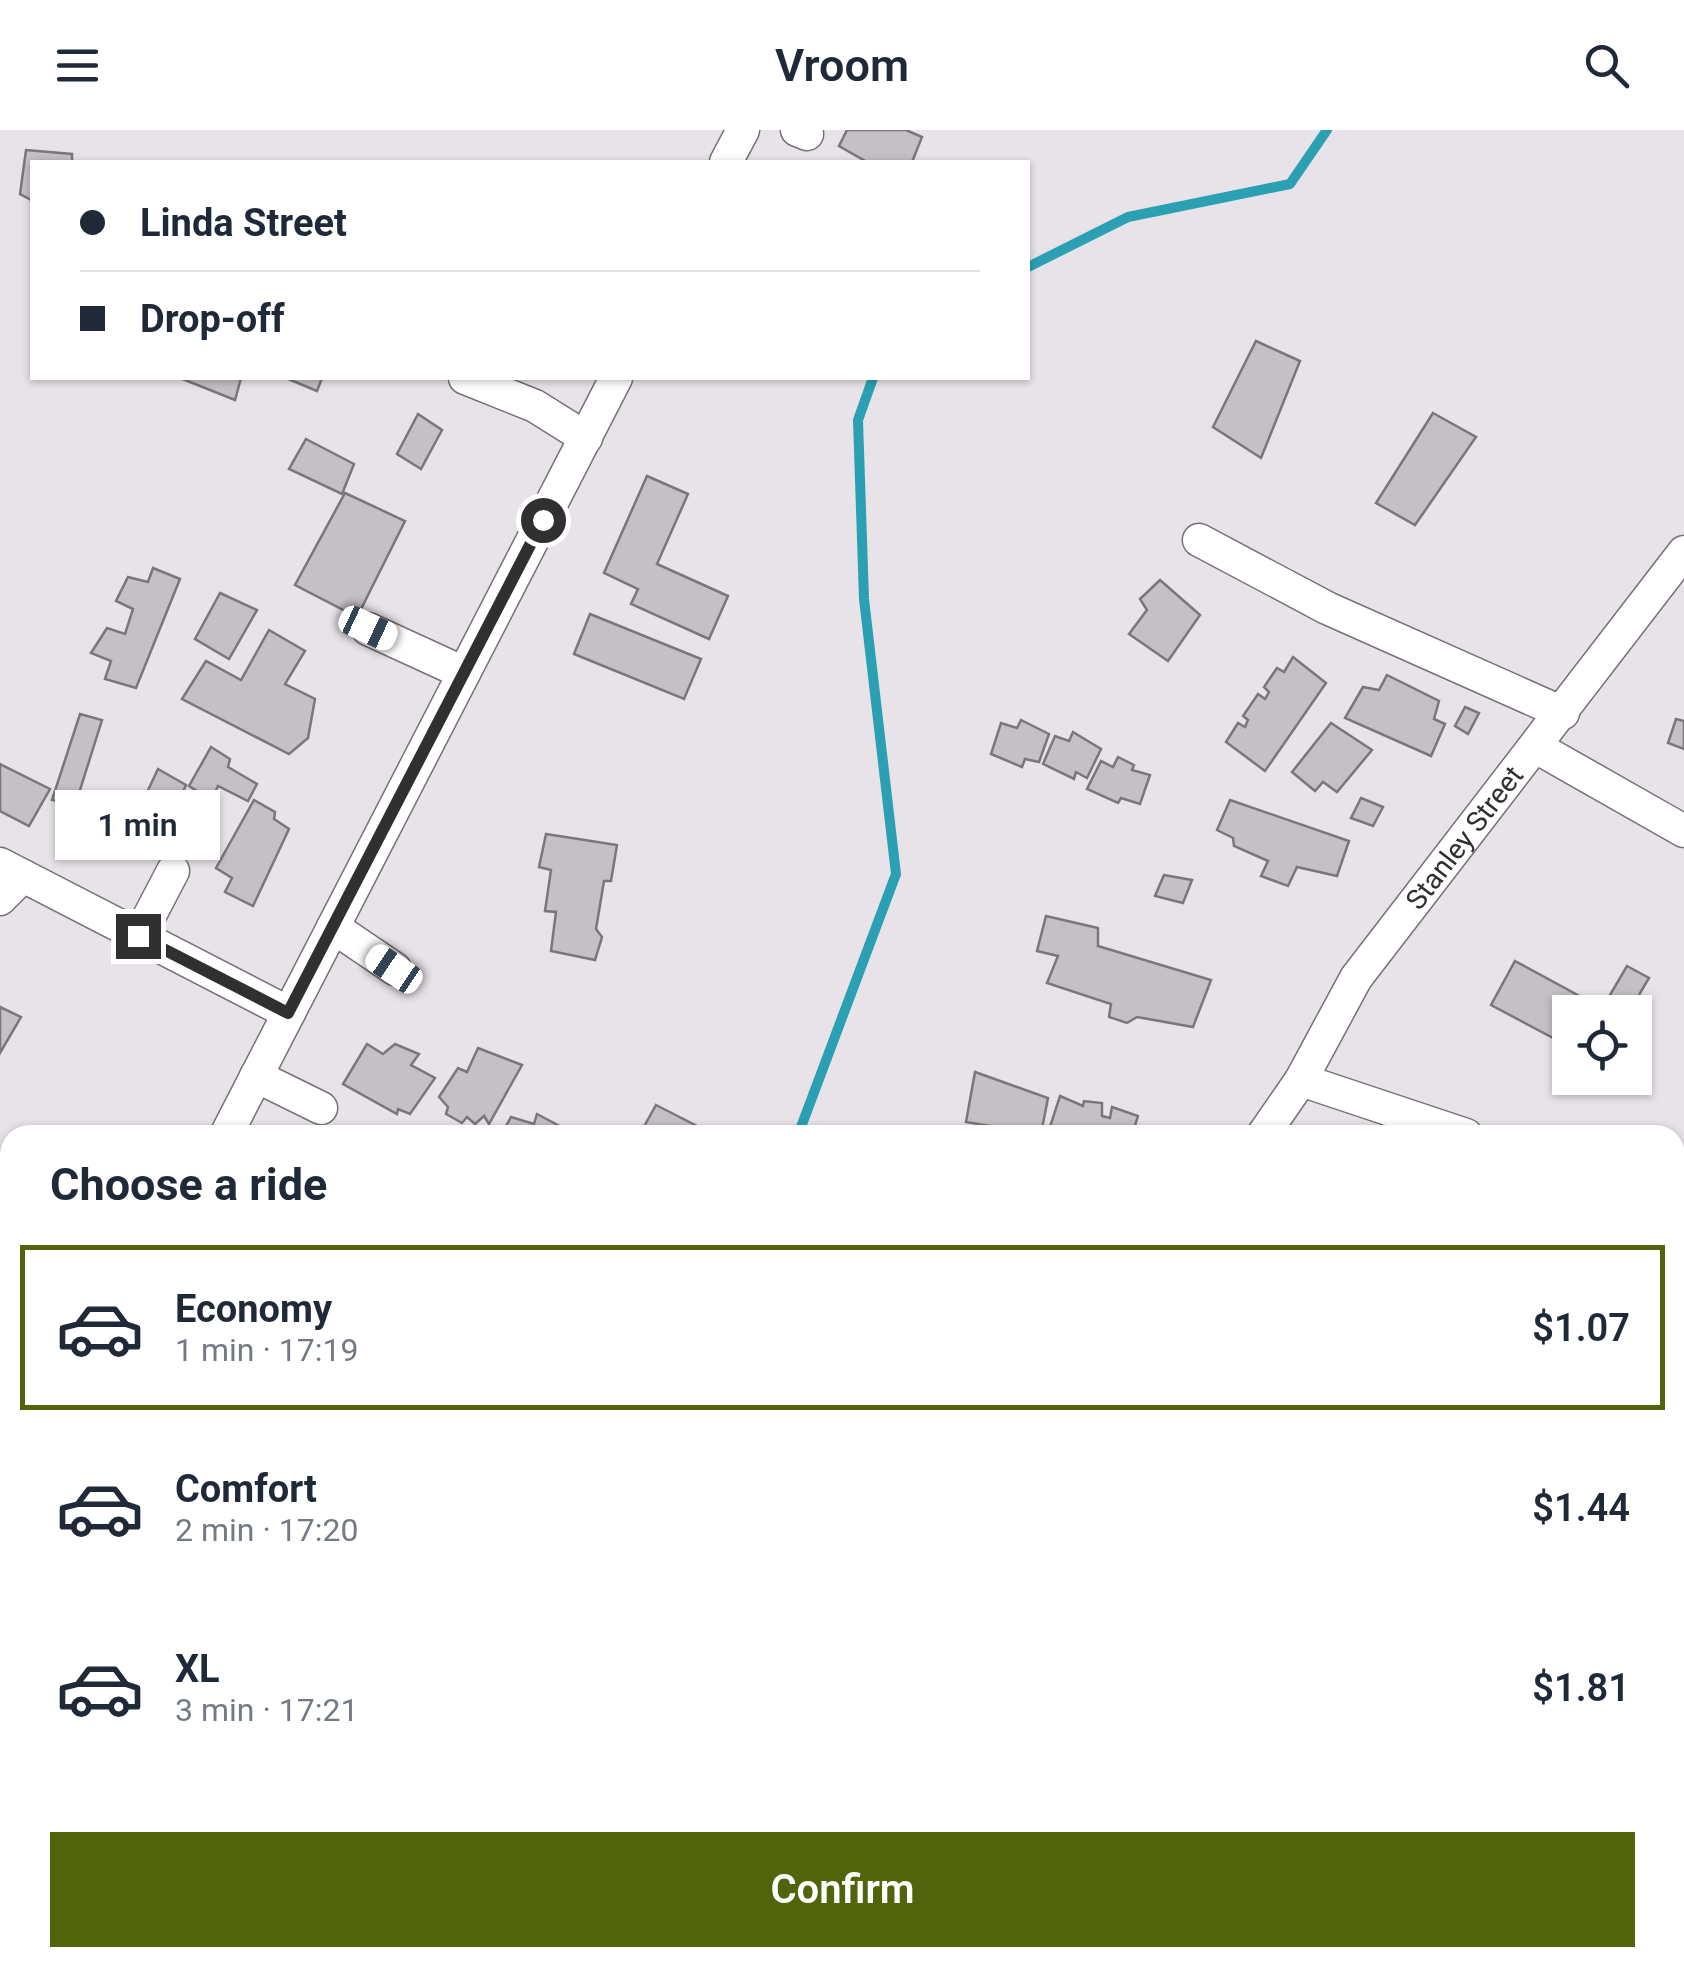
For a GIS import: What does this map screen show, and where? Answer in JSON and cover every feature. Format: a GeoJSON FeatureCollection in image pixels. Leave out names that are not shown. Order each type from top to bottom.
{"type":"FeatureCollection","features":[{"type":"Feature","properties":{"kind":"street"},"geometry":{"type":"LineString","coordinates":[[727,160],[743,130]]}},
{"type":"Feature","properties":{"kind":"street"},"geometry":{"type":"LineString","coordinates":[[470,380],[536,406],[586,438]]}},
{"type":"Feature","properties":{"kind":"street"},"geometry":{"type":"LineString","coordinates":[[231,1125],[615,380]]}},
{"type":"Feature","properties":{"kind":"street"},"geometry":{"type":"LineString","coordinates":[[1199,540],[1327,608],[1563,713]]}},
{"type":"Feature","properties":{"kind":"street","name":"Stanley Street"},"geometry":{"type":"LineString","coordinates":[[1270,1125],[1301,1080],[1356,978],[1684,552]]}},
{"type":"Feature","properties":{"kind":"street"},"geometry":{"type":"LineString","coordinates":[[368,628],[464,673]]}},
{"type":"Feature","properties":{"kind":"street"},"geometry":{"type":"LineString","coordinates":[[1536,747],[1684,831]]}},
{"type":"Feature","properties":{"kind":"street"},"geometry":{"type":"LineString","coordinates":[[138,936],[172,871]]}},
{"type":"Feature","properties":{"kind":"street"},"geometry":{"type":"LineString","coordinates":[[8,880],[138,936],[288,1013]]}},
{"type":"Feature","properties":{"kind":"street"},"geometry":{"type":"LineString","coordinates":[[333,927],[394,969]]}},
{"type":"Feature","properties":{"kind":"street"},"geometry":{"type":"LineString","coordinates":[[256,1076],[320,1108]]}},
{"type":"Feature","properties":{"kind":"street"},"geometry":{"type":"LineString","coordinates":[[1301,1080],[1436,1125]]}},
{"type":"Feature","properties":{"kind":"building"},"geometry":{"type":"Polygon","coordinates":[[[847,130],[906,130],[922,137],[913,160],[864,160],[839,146],[847,130]]]}},
{"type":"Feature","properties":{"kind":"building"},"geometry":{"type":"Polygon","coordinates":[[[26,150],[72,154],[72,160],[30,160],[30,199],[20,194],[26,150]]]}},
{"type":"Feature","properties":{"kind":"building"},"geometry":{"type":"Polygon","coordinates":[[[1256,341],[1300,361],[1261,458],[1213,427],[1256,341]]]}},
{"type":"Feature","properties":{"kind":"building"},"geometry":{"type":"Polygon","coordinates":[[[185,380],[240,380],[235,400],[185,380]]]}},
{"type":"Feature","properties":{"kind":"building"},"geometry":{"type":"Polygon","coordinates":[[[291,380],[321,380],[317,391],[291,380]]]}},
{"type":"Feature","properties":{"kind":"building"},"geometry":{"type":"Polygon","coordinates":[[[1433,413],[1476,437],[1415,525],[1376,503],[1433,413]]]}},
{"type":"Feature","properties":{"kind":"building"},"geometry":{"type":"Polygon","coordinates":[[[418,414],[442,430],[421,469],[397,454],[418,414]]]}},
{"type":"Feature","properties":{"kind":"building"},"geometry":{"type":"Polygon","coordinates":[[[306,439],[354,464],[342,494],[289,469],[306,439]]]}},
{"type":"Feature","properties":{"kind":"building"},"geometry":{"type":"Polygon","coordinates":[[[647,476],[688,494],[657,564],[728,596],[709,639],[631,604],[638,589],[604,573],[647,476]]]}},
{"type":"Feature","properties":{"kind":"building"},"geometry":{"type":"Polygon","coordinates":[[[345,493],[405,521],[357,617],[295,585],[345,493]]]}},
{"type":"Feature","properties":{"kind":"building"},"geometry":{"type":"Polygon","coordinates":[[[153,568],[180,579],[136,688],[105,679],[111,661],[91,653],[107,628],[125,634],[133,609],[116,601],[128,577],[148,582],[153,568]]]}},
{"type":"Feature","properties":{"kind":"building"},"geometry":{"type":"Polygon","coordinates":[[[1160,580],[1200,615],[1168,661],[1129,634],[1147,610],[1140,599],[1160,580]]]}},
{"type":"Feature","properties":{"kind":"building"},"geometry":{"type":"Polygon","coordinates":[[[220,593],[257,610],[229,659],[195,639],[220,593]]]}},
{"type":"Feature","properties":{"kind":"building"},"geometry":{"type":"Polygon","coordinates":[[[590,614],[701,659],[684,699],[574,654],[590,614]]]}},
{"type":"Feature","properties":{"kind":"building"},"geometry":{"type":"Polygon","coordinates":[[[269,630],[305,651],[285,684],[315,699],[308,738],[289,754],[182,699],[206,661],[241,680],[269,630]]]}},
{"type":"Feature","properties":{"kind":"building"},"geometry":{"type":"Polygon","coordinates":[[[1293,657],[1326,683],[1265,771],[1226,742],[1238,723],[1245,727],[1248,720],[1243,716],[1258,694],[1265,699],[1269,692],[1264,687],[1277,668],[1284,672],[1293,657]]]}},
{"type":"Feature","properties":{"kind":"building"},"geometry":{"type":"Polygon","coordinates":[[[1387,675],[1439,701],[1434,719],[1445,724],[1431,756],[1345,718],[1363,687],[1379,690],[1387,675]]]}},
{"type":"Feature","properties":{"kind":"building"},"geometry":{"type":"Polygon","coordinates":[[[1465,707],[1479,713],[1468,734],[1455,726],[1465,707]]]}},
{"type":"Feature","properties":{"kind":"building"},"geometry":{"type":"Polygon","coordinates":[[[80,714],[102,720],[75,806],[52,800],[80,714]]]}},
{"type":"Feature","properties":{"kind":"building"},"geometry":{"type":"Polygon","coordinates":[[[1676,719],[1684,721],[1684,749],[1668,743],[1676,719]]]}},
{"type":"Feature","properties":{"kind":"building"},"geometry":{"type":"Polygon","coordinates":[[[1021,720],[1049,734],[1039,762],[1025,759],[1022,767],[991,754],[1001,723],[1017,728],[1021,720]]]}},
{"type":"Feature","properties":{"kind":"building"},"geometry":{"type":"Polygon","coordinates":[[[1331,723],[1372,750],[1337,792],[1323,782],[1315,791],[1292,772],[1331,723]]]}},
{"type":"Feature","properties":{"kind":"building"},"geometry":{"type":"Polygon","coordinates":[[[1073,732],[1101,749],[1087,778],[1076,772],[1074,779],[1043,764],[1055,736],[1069,741],[1073,732]]]}},
{"type":"Feature","properties":{"kind":"building"},"geometry":{"type":"Polygon","coordinates":[[[211,747],[230,759],[228,767],[257,784],[248,801],[218,786],[212,800],[189,786],[211,747]]]}},
{"type":"Feature","properties":{"kind":"building"},"geometry":{"type":"Polygon","coordinates":[[[1118,757],[1134,765],[1132,770],[1150,775],[1140,804],[1121,798],[1118,803],[1087,789],[1101,761],[1113,767],[1118,757]]]}},
{"type":"Feature","properties":{"kind":"building"},"geometry":{"type":"Polygon","coordinates":[[[0,764],[50,789],[29,826],[0,811],[0,764]]]}},
{"type":"Feature","properties":{"kind":"building"},"geometry":{"type":"Polygon","coordinates":[[[158,769],[186,785],[172,816],[142,803],[158,769]]]}},
{"type":"Feature","properties":{"kind":"building"},"geometry":{"type":"Polygon","coordinates":[[[1361,798],[1383,807],[1373,826],[1351,818],[1361,798]]]}},
{"type":"Feature","properties":{"kind":"building"},"geometry":{"type":"Polygon","coordinates":[[[254,800],[275,812],[274,819],[289,829],[253,906],[225,892],[232,878],[216,868],[254,800]]]}},
{"type":"Feature","properties":{"kind":"building"},"geometry":{"type":"Polygon","coordinates":[[[1230,800],[1349,841],[1337,876],[1297,867],[1288,886],[1261,876],[1268,861],[1234,846],[1233,838],[1217,830],[1230,800]]]}},
{"type":"Feature","properties":{"kind":"building"},"geometry":{"type":"Polygon","coordinates":[[[546,834],[617,845],[611,881],[604,881],[596,929],[602,937],[595,960],[551,951],[556,912],[545,911],[551,870],[539,867],[546,834]]]}},
{"type":"Feature","properties":{"kind":"building"},"geometry":{"type":"Polygon","coordinates":[[[1164,875],[1192,880],[1183,903],[1155,896],[1164,875]]]}},
{"type":"Feature","properties":{"kind":"building"},"geometry":{"type":"Polygon","coordinates":[[[1046,916],[1098,928],[1098,946],[1211,980],[1193,1027],[1137,1017],[1127,1023],[1109,1017],[1111,1004],[1047,983],[1058,956],[1037,951],[1046,916]]]}},
{"type":"Feature","properties":{"kind":"building"},"geometry":{"type":"Polygon","coordinates":[[[1515,961],[1578,995],[1552,995],[1552,1037],[1491,1005],[1515,961]]]}},
{"type":"Feature","properties":{"kind":"building"},"geometry":{"type":"Polygon","coordinates":[[[1627,966],[1649,978],[1639,995],[1610,995],[1627,966]]]}},
{"type":"Feature","properties":{"kind":"building"},"geometry":{"type":"Polygon","coordinates":[[[0,1007],[21,1017],[0,1053],[0,1007]]]}},
{"type":"Feature","properties":{"kind":"building"},"geometry":{"type":"Polygon","coordinates":[[[367,1044],[383,1054],[395,1044],[419,1054],[411,1065],[435,1078],[410,1114],[398,1109],[397,1114],[343,1084],[367,1044]]]}},
{"type":"Feature","properties":{"kind":"building"},"geometry":{"type":"Polygon","coordinates":[[[478,1048],[522,1065],[489,1124],[484,1116],[475,1124],[467,1117],[462,1123],[446,1114],[448,1107],[439,1097],[458,1068],[467,1072],[478,1048]]]}},
{"type":"Feature","properties":{"kind":"building"},"geometry":{"type":"Polygon","coordinates":[[[975,1072],[1048,1098],[1043,1125],[966,1122],[975,1072]]]}},
{"type":"Feature","properties":{"kind":"building"},"geometry":{"type":"Polygon","coordinates":[[[1060,1096],[1083,1106],[1084,1101],[1102,1103],[1102,1116],[1110,1118],[1112,1107],[1138,1116],[1135,1125],[1051,1125],[1060,1096]]]}},
{"type":"Feature","properties":{"kind":"building"},"geometry":{"type":"Polygon","coordinates":[[[656,1105],[695,1125],[645,1125],[656,1105]]]}},
{"type":"Feature","properties":{"kind":"building"},"geometry":{"type":"Polygon","coordinates":[[[537,1114],[558,1125],[507,1125],[511,1117],[534,1124],[537,1114]]]}},
{"type":"Feature","properties":{"kind":"waterway"},"geometry":{"type":"LineString","coordinates":[[1030,266],[1128,217],[1290,184],[1327,130]]}},
{"type":"Feature","properties":{"kind":"waterway"},"geometry":{"type":"LineString","coordinates":[[802,1125],[896,874],[864,599],[858,420],[872,380]]}},
{"type":"Feature","properties":{"kind":"route"},"geometry":{"type":"LineString","coordinates":[[138,936],[288,1013],[543,520]]}}]}
